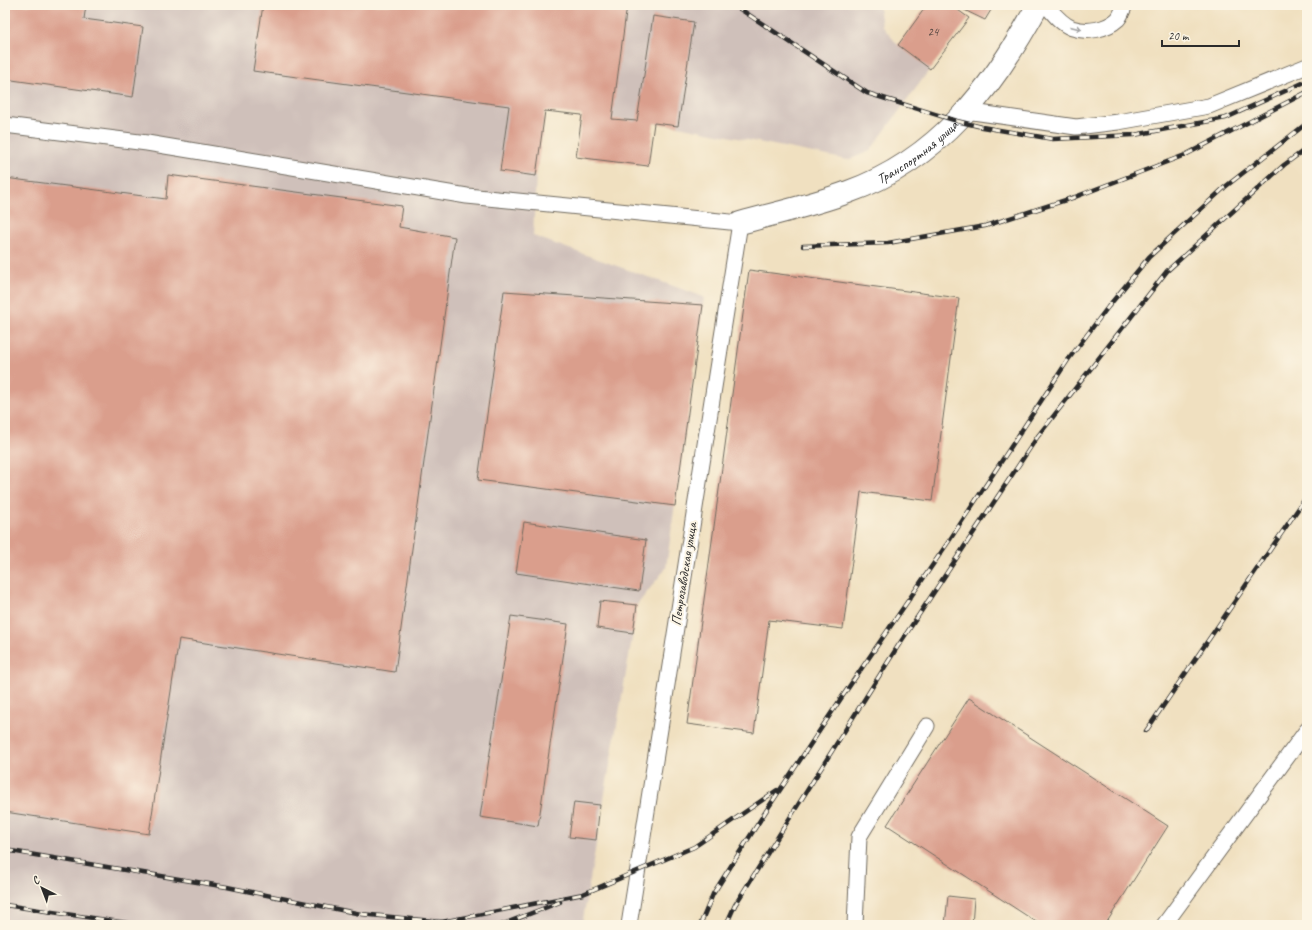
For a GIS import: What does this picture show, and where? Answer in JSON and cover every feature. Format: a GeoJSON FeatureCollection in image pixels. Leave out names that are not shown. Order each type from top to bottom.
{"type":"FeatureCollection","features":[{"type":"Feature","properties":{"kind":"street","name":"Транспортная улица"},"geometry":{"type":"LineString","coordinates":[[740,223],[849,192],[892,172],[919,155],[966,112],[978,98],[1021,37],[1038,5]]}},
{"type":"Feature","properties":{"kind":"lane"},"geometry":{"type":"LineString","coordinates":[[1046,5],[1056,17],[1071,27],[1087,30],[1103,28],[1119,18],[1125,5]]}},
{"type":"Feature","properties":{"kind":"lane"},"geometry":{"type":"LineString","coordinates":[[966,112],[1076,127],[1118,122],[1209,106],[1307,66]]}},
{"type":"Feature","properties":{"kind":"lane"},"geometry":{"type":"LineString","coordinates":[[5,124],[147,144],[468,196],[740,223]]}},
{"type":"Feature","properties":{"kind":"lane","name":"Петрозаводская улица"},"geometry":{"type":"LineString","coordinates":[[629,925],[740,223]]}},
{"type":"Feature","properties":{"kind":"lane"},"geometry":{"type":"LineString","coordinates":[[856,925],[859,837],[927,726]]}},
{"type":"Feature","properties":{"kind":"lane"},"geometry":{"type":"LineString","coordinates":[[1164,925],[1307,730]]}},
{"type":"Feature","properties":{"kind":"shaded area"},"geometry":{"type":"Polygon","coordinates":[[[5,5],[879,5],[882,26],[898,45],[930,69],[870,151],[848,160],[678,126],[545,111],[536,176],[533,236],[704,297],[666,568],[637,605],[582,925],[5,925],[5,5]]]}},
{"type":"Feature","properties":{"kind":"building"},"geometry":{"type":"Polygon","coordinates":[[[5,5],[86,5],[84,19],[143,27],[133,97],[5,79],[5,5]]]}},
{"type":"Feature","properties":{"kind":"building"},"geometry":{"type":"Polygon","coordinates":[[[263,5],[627,5],[612,119],[637,121],[653,16],[694,22],[678,126],[654,123],[648,166],[576,157],[582,115],[545,111],[536,176],[500,171],[509,106],[253,71],[263,5]]]}},
{"type":"Feature","properties":{"kind":"building"},"geometry":{"type":"Polygon","coordinates":[[[927,5],[951,5],[969,18],[930,69],[898,45],[927,5]]]}},
{"type":"Feature","properties":{"kind":"building"},"geometry":{"type":"Polygon","coordinates":[[[954,5],[994,5],[985,20],[954,5]]]}},
{"type":"Feature","properties":{"kind":"building"},"geometry":{"type":"Polygon","coordinates":[[[168,175],[402,206],[399,227],[455,237],[395,672],[179,639],[149,834],[5,812],[5,178],[166,199],[168,175]]]}},
{"type":"Feature","properties":{"kind":"building"},"geometry":{"type":"Polygon","coordinates":[[[749,270],[959,298],[932,501],[861,492],[843,629],[769,620],[754,733],[687,724],[749,270]]]}},
{"type":"Feature","properties":{"kind":"building"},"geometry":{"type":"Polygon","coordinates":[[[504,291],[703,305],[675,506],[478,480],[504,291]]]}},
{"type":"Feature","properties":{"kind":"building"},"geometry":{"type":"Polygon","coordinates":[[[524,522],[646,540],[639,591],[516,573],[524,522]]]}},
{"type":"Feature","properties":{"kind":"building"},"geometry":{"type":"Polygon","coordinates":[[[600,601],[637,605],[633,633],[597,628],[600,601]]]}},
{"type":"Feature","properties":{"kind":"building"},"geometry":{"type":"Polygon","coordinates":[[[511,616],[568,624],[538,826],[480,817],[511,616]]]}},
{"type":"Feature","properties":{"kind":"building"},"geometry":{"type":"Polygon","coordinates":[[[969,698],[1168,826],[1105,925],[1041,925],[887,825],[969,698]]]}},
{"type":"Feature","properties":{"kind":"building"},"geometry":{"type":"Polygon","coordinates":[[[574,802],[600,805],[596,840],[569,837],[574,802]]]}},
{"type":"Feature","properties":{"kind":"building"},"geometry":{"type":"Polygon","coordinates":[[[948,896],[974,899],[972,925],[945,925],[948,896]]]}},
{"type":"Feature","properties":{"kind":"railway"},"geometry":{"type":"LineString","coordinates":[[734,5],[867,93],[957,121],[982,127],[1053,139],[1134,135],[1226,118],[1307,81]]}},
{"type":"Feature","properties":{"kind":"railway"},"geometry":{"type":"LineString","coordinates":[[803,246],[888,243],[985,226],[1075,197],[1185,155],[1307,92]]}},
{"type":"Feature","properties":{"kind":"railway"},"geometry":{"type":"LineString","coordinates":[[700,925],[713,894],[766,811],[949,541],[1068,360],[1108,307],[1149,257],[1225,187],[1307,123]]}},
{"type":"Feature","properties":{"kind":"railway"},"geometry":{"type":"LineString","coordinates":[[726,925],[735,905],[898,646],[1038,436],[1167,271],[1284,165],[1307,148]]}},
{"type":"Feature","properties":{"kind":"railway"},"geometry":{"type":"LineString","coordinates":[[1146,731],[1307,496]]}},
{"type":"Feature","properties":{"kind":"railway"},"geometry":{"type":"LineString","coordinates":[[5,850],[227,887],[361,914],[442,922],[583,894],[694,847],[777,790]]}},
{"type":"Feature","properties":{"kind":"railway"},"geometry":{"type":"LineString","coordinates":[[501,925],[560,902]]}},
{"type":"Feature","properties":{"kind":"railway"},"geometry":{"type":"LineString","coordinates":[[5,905],[140,925]]}}]}
